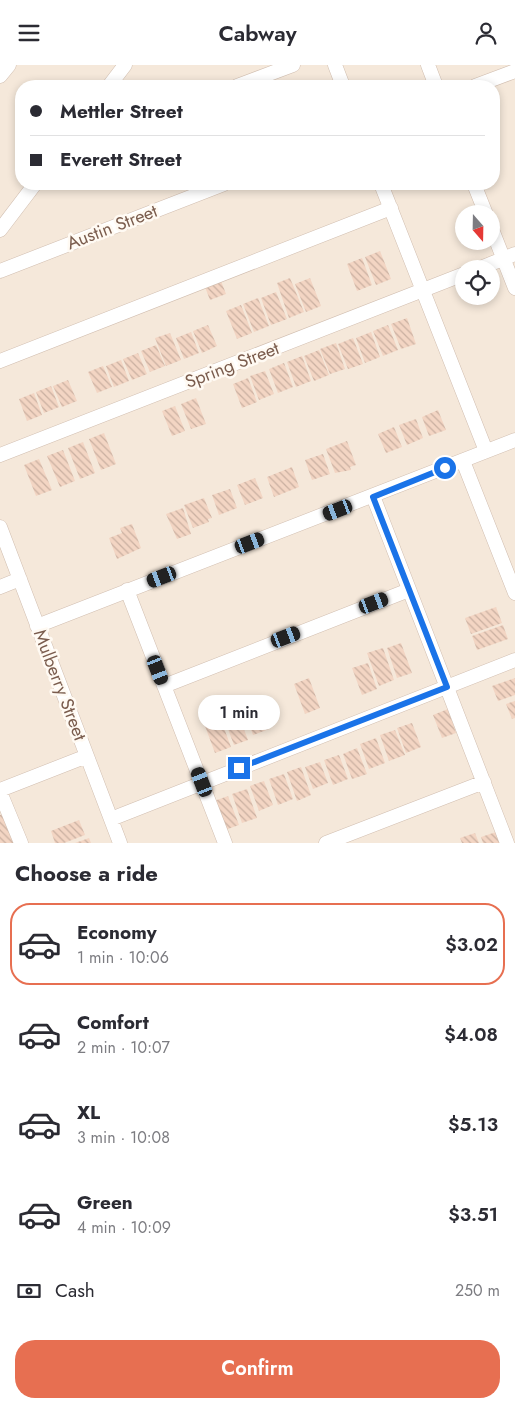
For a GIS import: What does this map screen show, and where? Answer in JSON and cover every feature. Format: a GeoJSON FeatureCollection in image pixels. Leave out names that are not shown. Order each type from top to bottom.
{"type":"FeatureCollection","features":[{"type":"Feature","properties":{"kind":"street"},"geometry":{"type":"LineString","coordinates":[[0,76],[9,65]]}},
{"type":"Feature","properties":{"kind":"street"},"geometry":{"type":"LineString","coordinates":[[114,80],[125,65]]}},
{"type":"Feature","properties":{"kind":"street"},"geometry":{"type":"LineString","coordinates":[[253,80],[293,65]]}},
{"type":"Feature","properties":{"kind":"street"},"geometry":{"type":"LineString","coordinates":[[335,65],[341,80]]}},
{"type":"Feature","properties":{"kind":"street"},"geometry":{"type":"LineString","coordinates":[[428,65],[434,80]]}},
{"type":"Feature","properties":{"kind":"street"},"geometry":{"type":"LineString","coordinates":[[492,80],[515,71]]}},
{"type":"Feature","properties":{"kind":"street"},"geometry":{"type":"LineString","coordinates":[[0,230],[30,190]]}},
{"type":"Feature","properties":{"kind":"street","name":"Austin Street"},"geometry":{"type":"LineString","coordinates":[[0,271],[191,190]]}},
{"type":"Feature","properties":{"kind":"street"},"geometry":{"type":"LineString","coordinates":[[384,190],[486,451]]}},
{"type":"Feature","properties":{"kind":"street"},"geometry":{"type":"LineString","coordinates":[[476,190],[482,205]]}},
{"type":"Feature","properties":{"kind":"street"},"geometry":{"type":"LineString","coordinates":[[0,212],[19,205]]}},
{"type":"Feature","properties":{"kind":"street"},"geometry":{"type":"LineString","coordinates":[[0,361],[391,208]]}},
{"type":"Feature","properties":{"kind":"street"},"geometry":{"type":"LineString","coordinates":[[500,242],[509,257],[515,288]]}},
{"type":"Feature","properties":{"kind":"street","name":"Spring Street"},"geometry":{"type":"LineString","coordinates":[[0,455],[455,279]]}},
{"type":"Feature","properties":{"kind":"street"},"geometry":{"type":"LineString","coordinates":[[37,626],[373,497],[515,440]]}},
{"type":"Feature","properties":{"kind":"street"},"geometry":{"type":"LineString","coordinates":[[463,461],[515,593]]}},
{"type":"Feature","properties":{"kind":"street"},"geometry":{"type":"LineString","coordinates":[[373,497],[507,843]]}},
{"type":"Feature","properties":{"kind":"street","name":"Mulberry Street"},"geometry":{"type":"LineString","coordinates":[[0,527],[120,843]]}},
{"type":"Feature","properties":{"kind":"street"},"geometry":{"type":"LineString","coordinates":[[0,587],[20,579]]}},
{"type":"Feature","properties":{"kind":"street"},"geometry":{"type":"LineString","coordinates":[[164,685],[409,589]]}},
{"type":"Feature","properties":{"kind":"street"},"geometry":{"type":"LineString","coordinates":[[127,591],[225,843]]}},
{"type":"Feature","properties":{"kind":"street"},"geometry":{"type":"LineString","coordinates":[[111,819],[515,660]]}},
{"type":"Feature","properties":{"kind":"street"},"geometry":{"type":"LineString","coordinates":[[21,843],[0,791],[86,756]]}},
{"type":"Feature","properties":{"kind":"street"},"geometry":{"type":"LineString","coordinates":[[326,843],[484,782]]}},
{"type":"Feature","properties":{"kind":"shaded area"},"geometry":{"type":"Polygon","coordinates":[[[0,65],[515,65],[515,843],[0,843],[0,65]]]}},
{"type":"Feature","properties":{"kind":"building"},"geometry":{"type":"Polygon","coordinates":[[[380,251],[391,279],[376,285],[365,257],[380,251]]]}},
{"type":"Feature","properties":{"kind":"building"},"geometry":{"type":"Polygon","coordinates":[[[362,258],[372,285],[357,291],[347,264],[362,258]]]}},
{"type":"Feature","properties":{"kind":"building"},"geometry":{"type":"Polygon","coordinates":[[[290,278],[304,312],[289,318],[277,283],[290,278]]]}},
{"type":"Feature","properties":{"kind":"building"},"geometry":{"type":"Polygon","coordinates":[[[310,278],[321,306],[306,312],[295,284],[310,278]]]}},
{"type":"Feature","properties":{"kind":"building"},"geometry":{"type":"Polygon","coordinates":[[[221,281],[226,294],[210,300],[205,287],[221,281]]]}},
{"type":"Feature","properties":{"kind":"building"},"geometry":{"type":"Polygon","coordinates":[[[276,292],[287,319],[271,325],[261,298],[276,292]]]}},
{"type":"Feature","properties":{"kind":"building"},"geometry":{"type":"Polygon","coordinates":[[[258,298],[269,326],[254,332],[243,304],[258,298]]]}},
{"type":"Feature","properties":{"kind":"building"},"geometry":{"type":"Polygon","coordinates":[[[241,305],[252,333],[237,339],[226,311],[241,305]]]}},
{"type":"Feature","properties":{"kind":"building"},"geometry":{"type":"Polygon","coordinates":[[[407,318],[416,344],[401,349],[391,324],[407,318]]]}},
{"type":"Feature","properties":{"kind":"building"},"geometry":{"type":"Polygon","coordinates":[[[208,325],[217,346],[202,353],[193,331],[208,325]]]}},
{"type":"Feature","properties":{"kind":"building"},"geometry":{"type":"Polygon","coordinates":[[[388,325],[398,350],[383,356],[373,331],[388,325]]]}},
{"type":"Feature","properties":{"kind":"building"},"geometry":{"type":"Polygon","coordinates":[[[191,332],[199,353],[184,359],[176,338],[191,332]]]}},
{"type":"Feature","properties":{"kind":"building"},"geometry":{"type":"Polygon","coordinates":[[[371,332],[380,357],[365,363],[356,338],[371,332]]]}},
{"type":"Feature","properties":{"kind":"building"},"geometry":{"type":"Polygon","coordinates":[[[170,333],[181,360],[166,366],[155,338],[170,333]]]}},
{"type":"Feature","properties":{"kind":"building"},"geometry":{"type":"Polygon","coordinates":[[[353,338],[363,364],[348,369],[338,344],[353,338]]]}},
{"type":"Feature","properties":{"kind":"building"},"geometry":{"type":"Polygon","coordinates":[[[336,343],[345,369],[330,374],[320,349],[336,343]]]}},
{"type":"Feature","properties":{"kind":"building"},"geometry":{"type":"Polygon","coordinates":[[[156,345],[165,366],[150,372],[141,351],[156,345]]]}},
{"type":"Feature","properties":{"kind":"building"},"geometry":{"type":"Polygon","coordinates":[[[319,350],[329,375],[314,381],[304,356],[319,350]]]}},
{"type":"Feature","properties":{"kind":"building"},"geometry":{"type":"Polygon","coordinates":[[[138,353],[147,374],[132,380],[123,359],[138,353]]]}},
{"type":"Feature","properties":{"kind":"building"},"geometry":{"type":"Polygon","coordinates":[[[302,356],[311,381],[296,387],[287,362],[302,356]]]}},
{"type":"Feature","properties":{"kind":"building"},"geometry":{"type":"Polygon","coordinates":[[[121,360],[129,381],[114,387],[106,366],[121,360]]]}},
{"type":"Feature","properties":{"kind":"building"},"geometry":{"type":"Polygon","coordinates":[[[284,363],[293,387],[278,393],[269,369],[284,363]]]}},
{"type":"Feature","properties":{"kind":"building"},"geometry":{"type":"Polygon","coordinates":[[[103,366],[112,387],[97,393],[88,372],[103,366]]]}},
{"type":"Feature","properties":{"kind":"building"},"geometry":{"type":"Polygon","coordinates":[[[265,371],[274,394],[259,400],[250,376],[265,371]]]}},
{"type":"Feature","properties":{"kind":"building"},"geometry":{"type":"Polygon","coordinates":[[[248,378],[257,402],[242,408],[233,384],[248,378]]]}},
{"type":"Feature","properties":{"kind":"building"},"geometry":{"type":"Polygon","coordinates":[[[68,380],[77,401],[62,407],[53,386],[68,380]]]}},
{"type":"Feature","properties":{"kind":"building"},"geometry":{"type":"Polygon","coordinates":[[[51,386],[59,407],[44,413],[36,392],[51,386]]]}},
{"type":"Feature","properties":{"kind":"building"},"geometry":{"type":"Polygon","coordinates":[[[34,393],[42,415],[27,421],[19,399],[34,393]]]}},
{"type":"Feature","properties":{"kind":"building"},"geometry":{"type":"Polygon","coordinates":[[[196,398],[206,424],[191,429],[181,404],[196,398]]]}},
{"type":"Feature","properties":{"kind":"building"},"geometry":{"type":"Polygon","coordinates":[[[175,406],[185,431],[172,436],[162,411],[175,406]]]}},
{"type":"Feature","properties":{"kind":"building"},"geometry":{"type":"Polygon","coordinates":[[[438,410],[446,430],[429,436],[422,417],[438,410]]]}},
{"type":"Feature","properties":{"kind":"building"},"geometry":{"type":"Polygon","coordinates":[[[416,419],[423,438],[407,445],[399,425],[416,419]]]}},
{"type":"Feature","properties":{"kind":"building"},"geometry":{"type":"Polygon","coordinates":[[[394,427],[402,447],[386,453],[378,434],[394,427]]]}},
{"type":"Feature","properties":{"kind":"building"},"geometry":{"type":"Polygon","coordinates":[[[104,433],[116,464],[101,470],[89,439],[104,433]]]}},
{"type":"Feature","properties":{"kind":"building"},"geometry":{"type":"Polygon","coordinates":[[[347,441],[356,465],[350,467],[351,470],[335,473],[326,449],[347,441]]]}},
{"type":"Feature","properties":{"kind":"building"},"geometry":{"type":"Polygon","coordinates":[[[83,442],[95,473],[80,479],[68,448],[83,442]]]}},
{"type":"Feature","properties":{"kind":"building"},"geometry":{"type":"Polygon","coordinates":[[[63,450],[75,481],[60,487],[47,456],[63,450]]]}},
{"type":"Feature","properties":{"kind":"building"},"geometry":{"type":"Polygon","coordinates":[[[323,454],[330,474],[312,480],[305,460],[323,454]]]}},
{"type":"Feature","properties":{"kind":"building"},"geometry":{"type":"Polygon","coordinates":[[[39,459],[52,490],[36,496],[24,465],[39,459]]]}},
{"type":"Feature","properties":{"kind":"building"},"geometry":{"type":"Polygon","coordinates":[[[292,467],[299,487],[274,497],[267,477],[292,467]]]}},
{"type":"Feature","properties":{"kind":"building"},"geometry":{"type":"Polygon","coordinates":[[[255,478],[263,498],[245,505],[237,485],[255,478]]]}},
{"type":"Feature","properties":{"kind":"building"},"geometry":{"type":"Polygon","coordinates":[[[230,489],[237,508],[219,515],[212,495],[230,489]]]}},
{"type":"Feature","properties":{"kind":"building"},"geometry":{"type":"Polygon","coordinates":[[[204,498],[212,518],[208,519],[209,522],[193,528],[184,505],[204,498]]]}},
{"type":"Feature","properties":{"kind":"building"},"geometry":{"type":"Polygon","coordinates":[[[183,508],[191,534],[177,539],[166,514],[183,508]]]}},
{"type":"Feature","properties":{"kind":"building"},"geometry":{"type":"Polygon","coordinates":[[[132,524],[141,548],[117,559],[109,538],[122,533],[120,528],[132,524]]]}},
{"type":"Feature","properties":{"kind":"building"},"geometry":{"type":"Polygon","coordinates":[[[496,607],[502,623],[471,634],[465,618],[496,607]]]}},
{"type":"Feature","properties":{"kind":"building"},"geometry":{"type":"Polygon","coordinates":[[[503,625],[508,639],[477,650],[472,636],[503,625]]]}},
{"type":"Feature","properties":{"kind":"building"},"geometry":{"type":"Polygon","coordinates":[[[401,643],[412,673],[397,678],[387,648],[401,643]]]}},
{"type":"Feature","properties":{"kind":"building"},"geometry":{"type":"Polygon","coordinates":[[[383,648],[394,680],[379,686],[367,653],[383,648]]]}},
{"type":"Feature","properties":{"kind":"building"},"geometry":{"type":"Polygon","coordinates":[[[368,663],[377,689],[362,695],[352,668],[368,663]]]}},
{"type":"Feature","properties":{"kind":"building"},"geometry":{"type":"Polygon","coordinates":[[[309,678],[320,708],[305,714],[294,684],[309,678]]]}},
{"type":"Feature","properties":{"kind":"building"},"geometry":{"type":"Polygon","coordinates":[[[515,678],[515,695],[498,701],[492,686],[515,678]]]}},
{"type":"Feature","properties":{"kind":"building"},"geometry":{"type":"Polygon","coordinates":[[[257,697],[269,729],[253,735],[242,703],[257,697]]]}},
{"type":"Feature","properties":{"kind":"building"},"geometry":{"type":"Polygon","coordinates":[[[515,701],[515,718],[512,719],[506,704],[515,701]]]}},
{"type":"Feature","properties":{"kind":"building"},"geometry":{"type":"Polygon","coordinates":[[[448,709],[456,733],[442,738],[433,715],[448,709]]]}},
{"type":"Feature","properties":{"kind":"building"},"geometry":{"type":"Polygon","coordinates":[[[237,711],[248,740],[234,745],[223,716],[237,711]]]}},
{"type":"Feature","properties":{"kind":"building"},"geometry":{"type":"Polygon","coordinates":[[[221,720],[231,747],[215,753],[205,726],[221,720]]]}},
{"type":"Feature","properties":{"kind":"building"},"geometry":{"type":"Polygon","coordinates":[[[412,723],[421,747],[406,753],[397,728],[412,723]]]}},
{"type":"Feature","properties":{"kind":"building"},"geometry":{"type":"Polygon","coordinates":[[[395,730],[405,755],[389,761],[380,735],[395,730]]]}},
{"type":"Feature","properties":{"kind":"building"},"geometry":{"type":"Polygon","coordinates":[[[376,738],[385,763],[369,769],[360,744],[376,738]]]}},
{"type":"Feature","properties":{"kind":"building"},"geometry":{"type":"Polygon","coordinates":[[[357,748],[367,774],[352,779],[343,754],[357,748]]]}},
{"type":"Feature","properties":{"kind":"building"},"geometry":{"type":"Polygon","coordinates":[[[339,755],[348,779],[333,785],[324,760],[339,755]]]}},
{"type":"Feature","properties":{"kind":"building"},"geometry":{"type":"Polygon","coordinates":[[[320,762],[328,783],[313,789],[305,767],[320,762]]]}},
{"type":"Feature","properties":{"kind":"building"},"geometry":{"type":"Polygon","coordinates":[[[301,767],[311,795],[297,801],[287,772],[301,767]]]}},
{"type":"Feature","properties":{"kind":"building"},"geometry":{"type":"Polygon","coordinates":[[[284,774],[293,799],[278,805],[269,779],[284,774]]]}},
{"type":"Feature","properties":{"kind":"building"},"geometry":{"type":"Polygon","coordinates":[[[264,781],[273,805],[259,811],[250,786],[264,781]]]}},
{"type":"Feature","properties":{"kind":"building"},"geometry":{"type":"Polygon","coordinates":[[[247,789],[257,818],[242,823],[232,794],[247,789]]]}},
{"type":"Feature","properties":{"kind":"building"},"geometry":{"type":"Polygon","coordinates":[[[228,796],[239,825],[225,830],[214,801],[228,796]]]}},
{"type":"Feature","properties":{"kind":"building"},"geometry":{"type":"Polygon","coordinates":[[[4,814],[14,843],[0,843],[0,815],[4,814]]]}},
{"type":"Feature","properties":{"kind":"building"},"geometry":{"type":"Polygon","coordinates":[[[79,820],[85,835],[64,843],[55,843],[51,831],[79,820]]]}},
{"type":"Feature","properties":{"kind":"building"},"geometry":{"type":"Polygon","coordinates":[[[496,832],[500,843],[483,843],[481,837],[496,832]]]}},
{"type":"Feature","properties":{"kind":"building"},"geometry":{"type":"Polygon","coordinates":[[[475,833],[479,843],[462,843],[460,838],[475,833]]]}},
{"type":"Feature","properties":{"kind":"building"},"geometry":{"type":"Polygon","coordinates":[[[89,838],[91,843],[75,843],[89,838]]]}},
{"type":"Feature","properties":{"kind":"route"},"geometry":{"type":"LineString","coordinates":[[239,768],[447,687],[373,497],[445,468]]}}]}
